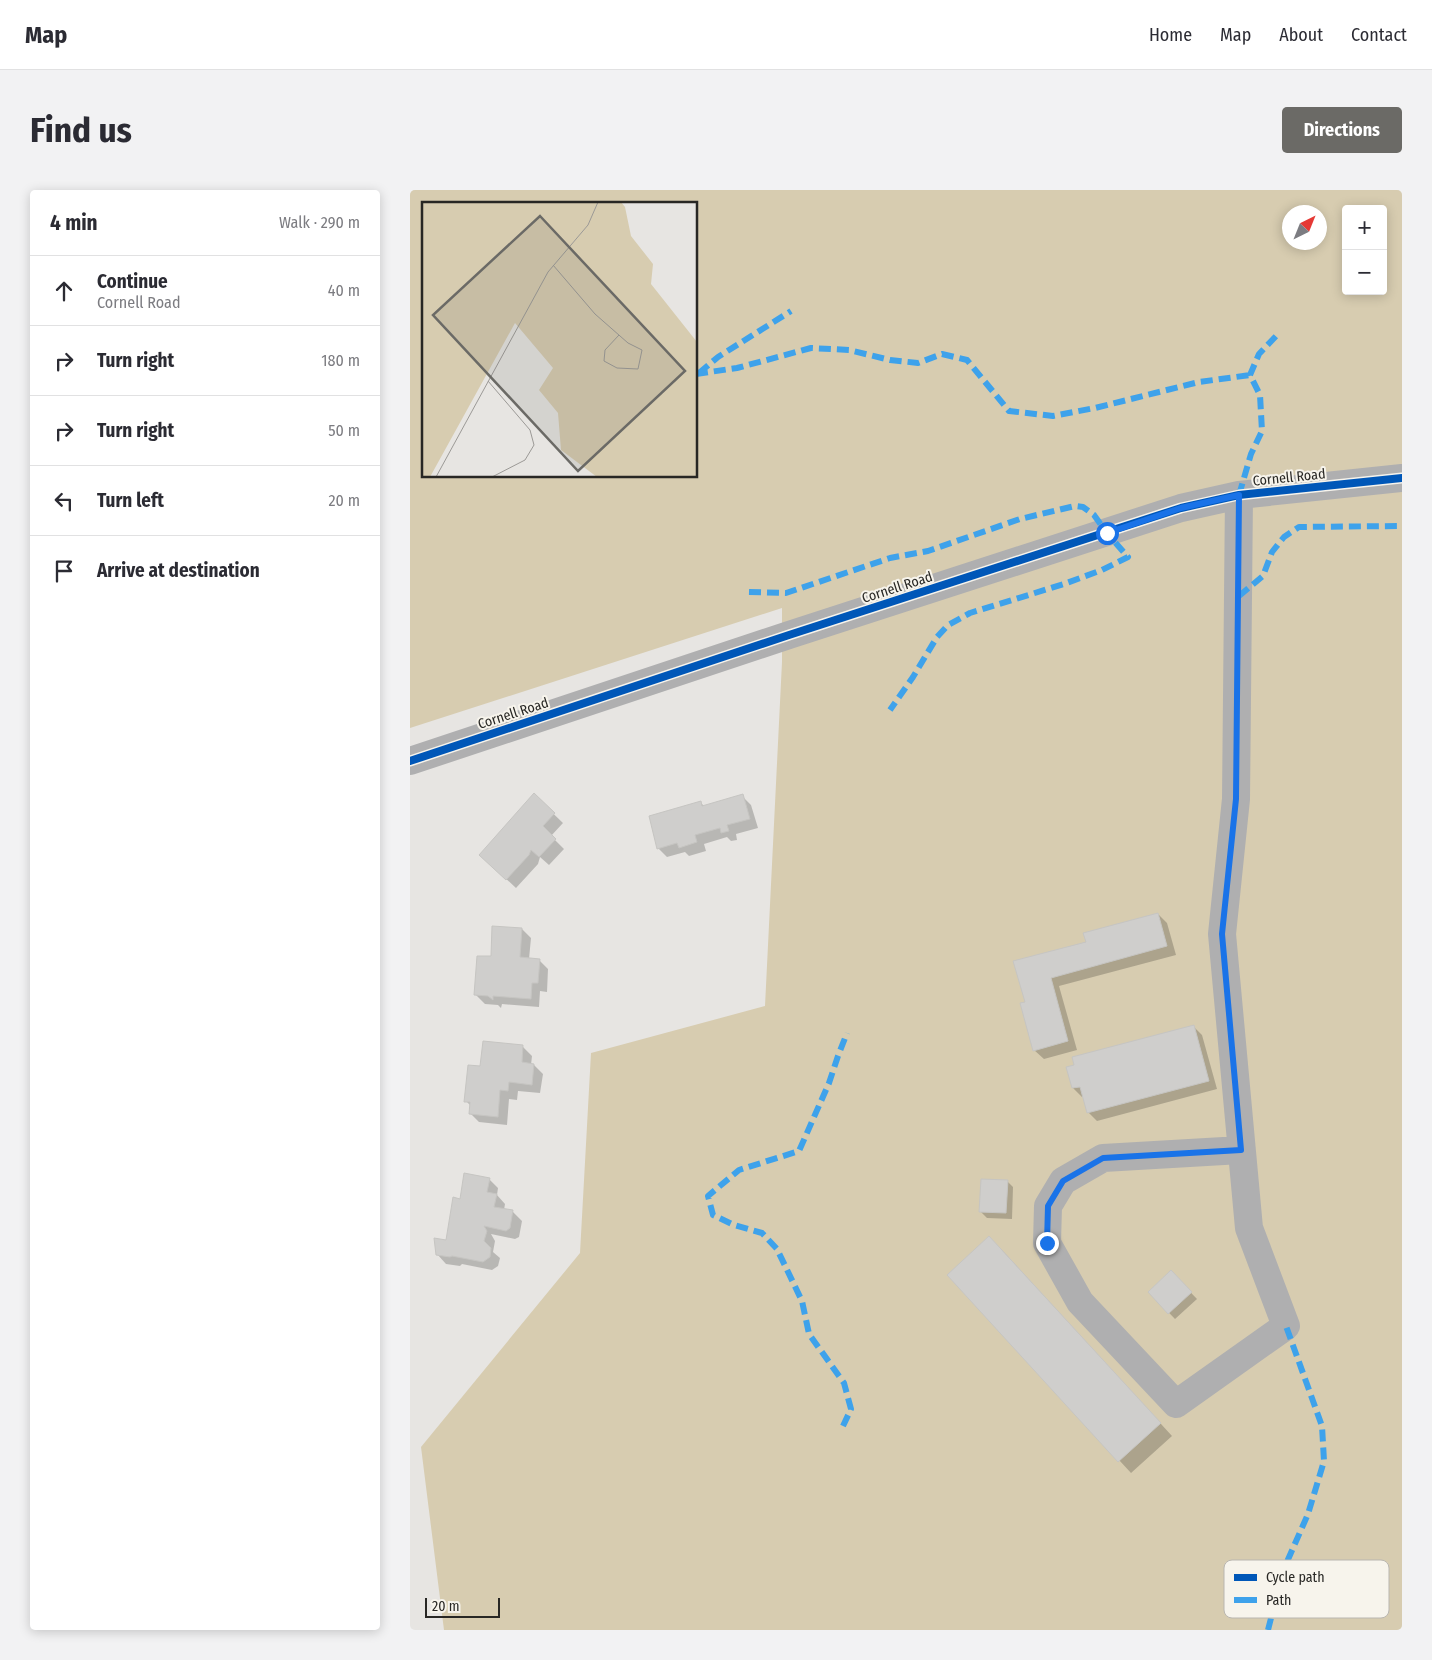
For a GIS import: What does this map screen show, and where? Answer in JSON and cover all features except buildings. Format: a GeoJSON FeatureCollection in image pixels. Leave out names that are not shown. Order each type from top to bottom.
{"type":"FeatureCollection","features":[{"type":"Feature","properties":{"kind":"street","name":"Cornell Road"},"geometry":{"type":"LineString","coordinates":[[410,761],[789,634],[1181,508],[1239,495],[1402,478]]}},
{"type":"Feature","properties":{"kind":"street"},"geometry":{"type":"LineString","coordinates":[[1239,495],[1236,799],[1222,934],[1249,1228],[1286,1326],[1176,1404],[1080,1302],[1047,1243],[1048,1206],[1063,1181],[1103,1158],[1241,1150]]}},
{"type":"Feature","properties":{"kind":"shaded area"},"geometry":{"type":"Polygon","coordinates":[[[410,190],[1402,190],[1402,1630],[444,1630],[421,1447],[580,1253],[591,1053],[765,1006],[782,662],[782,608],[410,728],[410,190]]]}},
{"type":"Feature","properties":{"kind":"marked path"},"geometry":{"type":"LineString","coordinates":[[699,373],[718,357],[791,311]]}},
{"type":"Feature","properties":{"kind":"marked path"},"geometry":{"type":"LineString","coordinates":[[1239,495],[1251,454],[1262,431],[1260,395],[1250,375],[1259,354],[1277,335]]}},
{"type":"Feature","properties":{"kind":"marked path"},"geometry":{"type":"LineString","coordinates":[[698,374],[737,368],[811,348],[849,350],[890,360],[918,363],[942,354],[967,360],[1009,411],[1053,416],[1095,408],[1199,382],[1250,375]]}},
{"type":"Feature","properties":{"kind":"marked path"},"geometry":{"type":"LineString","coordinates":[[749,592],[786,593],[890,558],[928,551],[1020,519],[1075,506],[1083,507],[1094,515],[1128,557],[1102,570],[1064,584],[970,613],[948,625],[937,637],[890,710]]}},
{"type":"Feature","properties":{"kind":"marked path"},"geometry":{"type":"LineString","coordinates":[[1239,596],[1263,576],[1272,552],[1284,537],[1299,527],[1398,526],[1402,528]]}},
{"type":"Feature","properties":{"kind":"marked path"},"geometry":{"type":"LineString","coordinates":[[843,1426],[851,1409],[844,1383],[809,1334],[802,1301],[777,1249],[762,1233],[734,1225],[713,1215],[708,1196],[739,1170],[799,1151],[829,1083],[847,1033]]}},
{"type":"Feature","properties":{"kind":"marked path"},"geometry":{"type":"LineString","coordinates":[[1286,1326],[1322,1426],[1324,1461],[1308,1514],[1288,1560]]}},
{"type":"Feature","properties":{"kind":"marked path"},"geometry":{"type":"LineString","coordinates":[[1268,1630],[1271,1618]]}},
{"type":"Feature","properties":{"kind":"cycle path"},"geometry":{"type":"LineString","coordinates":[[410,761],[789,635],[1181,508],[1239,495],[1402,478]]}},
{"type":"Feature","properties":{"kind":"route"},"geometry":{"type":"LineString","coordinates":[[1047,1243],[1048,1206],[1063,1181],[1103,1158],[1241,1150],[1222,934],[1236,799],[1239,495],[1181,508],[1107,533]]}}]}
